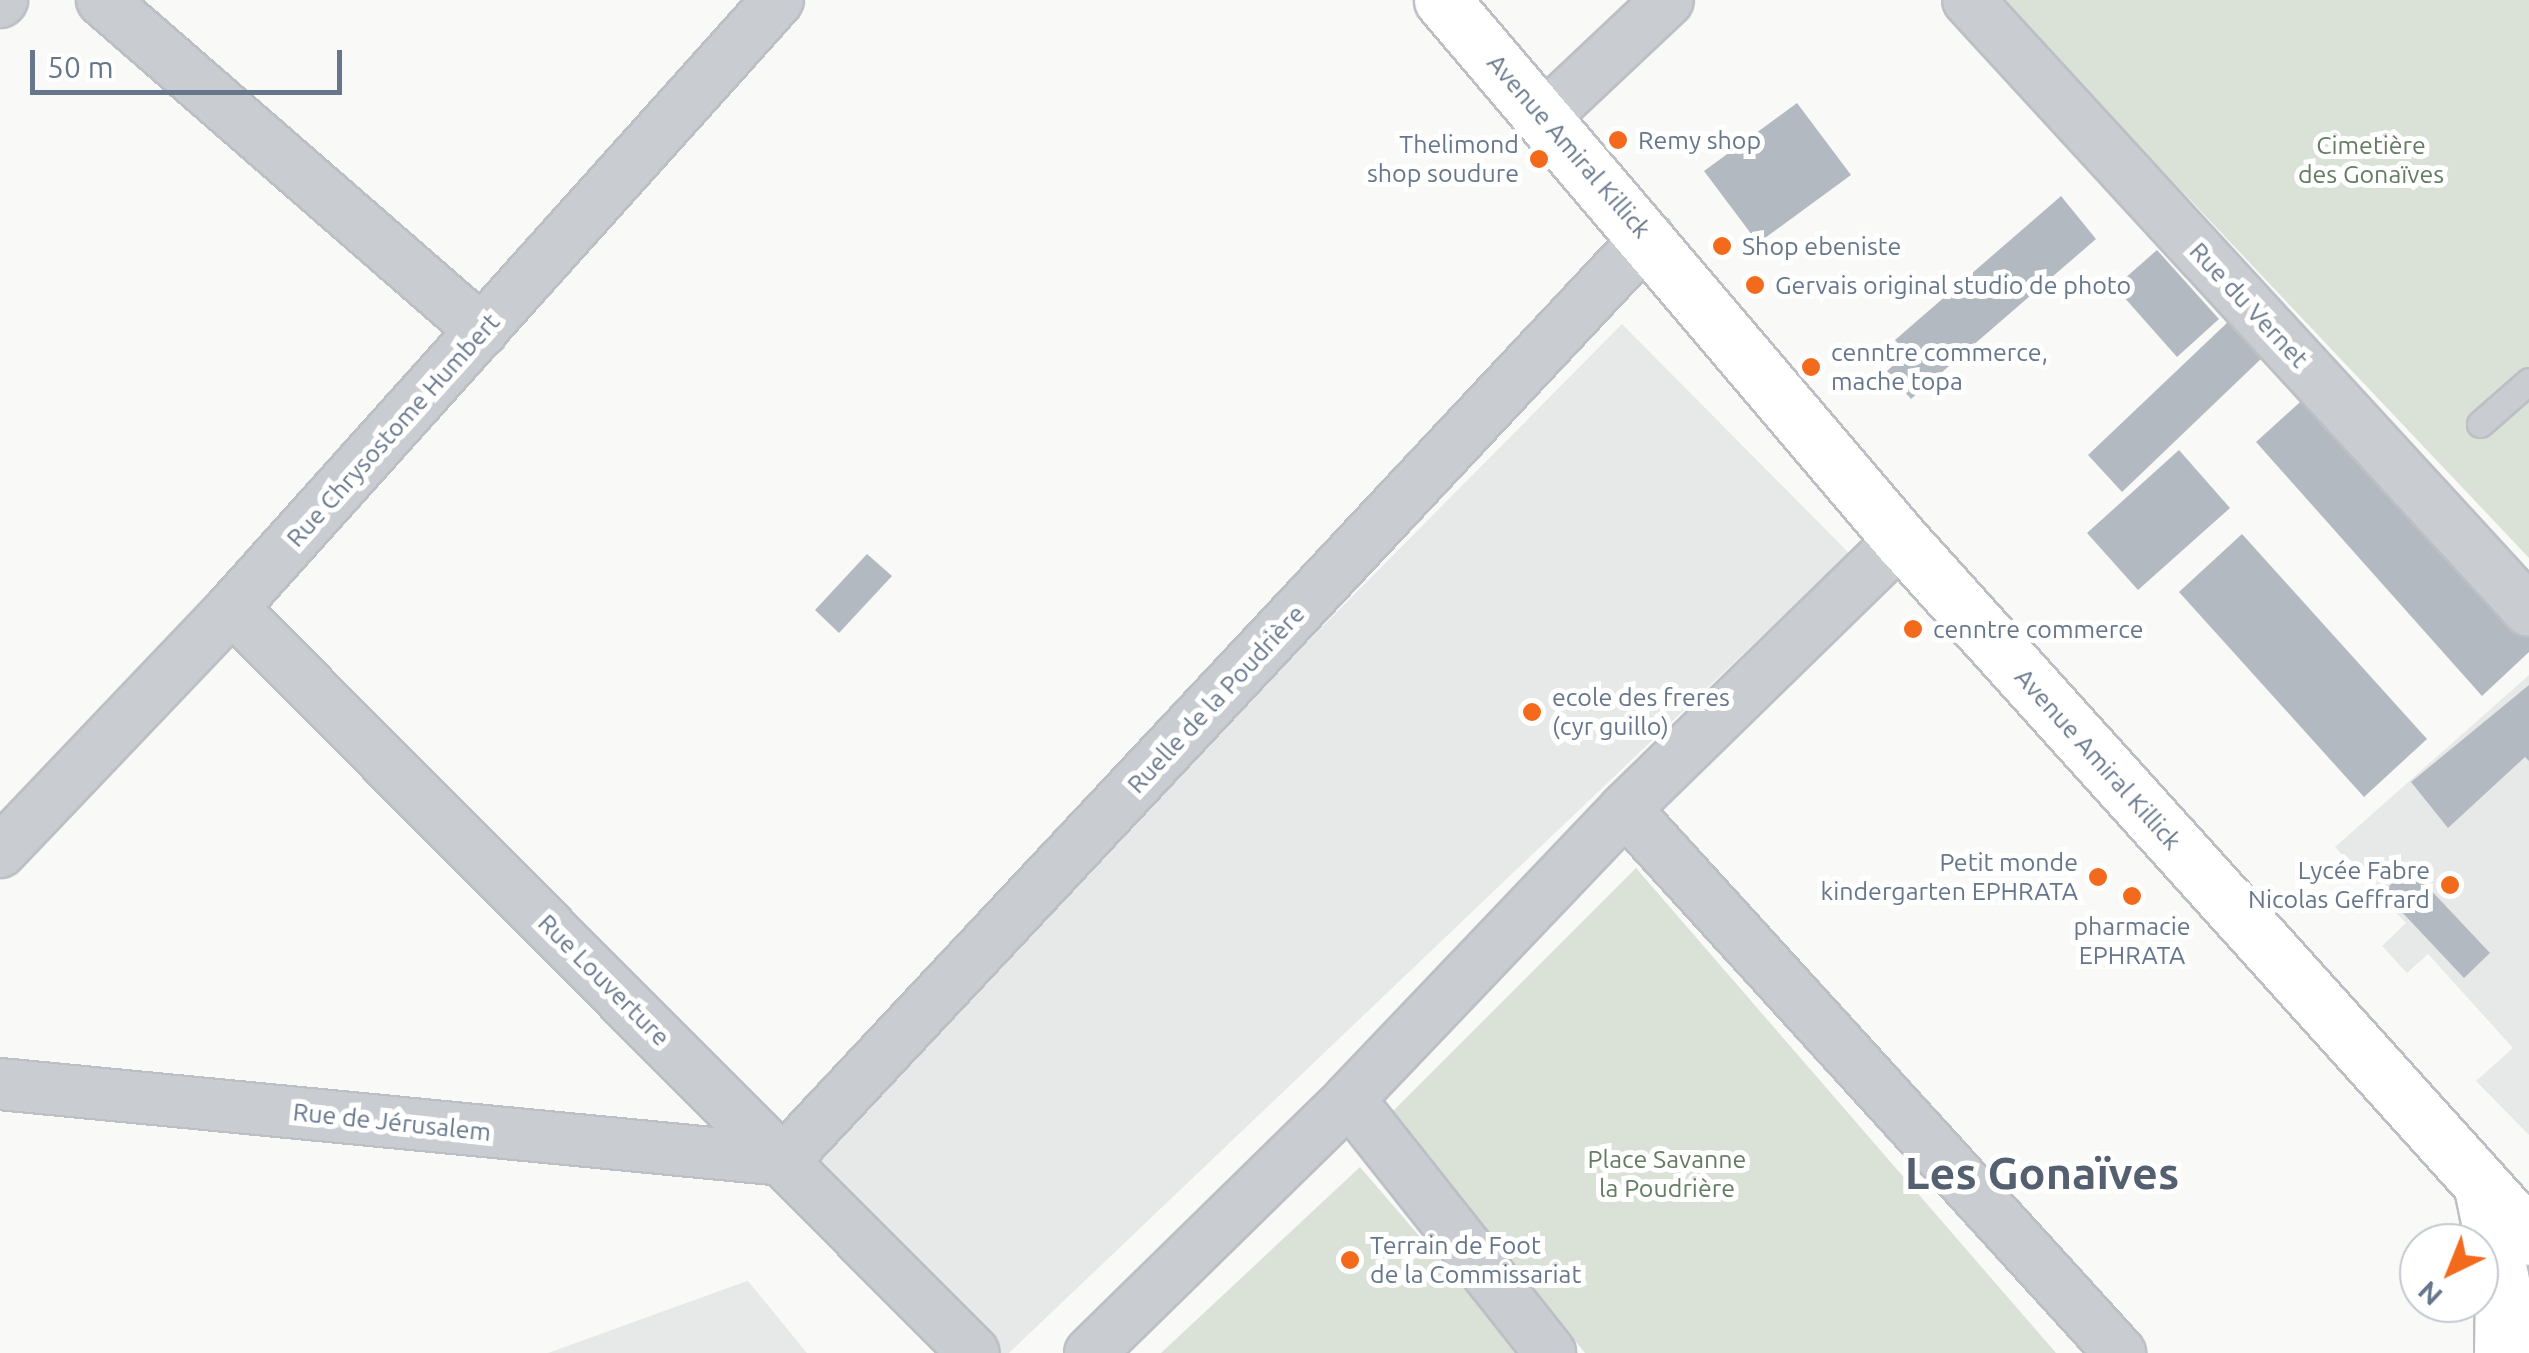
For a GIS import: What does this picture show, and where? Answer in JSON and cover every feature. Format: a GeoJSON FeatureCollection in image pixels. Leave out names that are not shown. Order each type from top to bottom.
{"type":"FeatureCollection","features":[{"type":"Feature","properties":{"kind":"main road","name":"Avenue Amiral Killick"},"geometry":{"type":"LineString","coordinates":[[1442,0],[1648,237],[1900,540],[2529,1237]]}},
{"type":"Feature","properties":{"kind":"main road"},"geometry":{"type":"LineString","coordinates":[[2482,1187],[2503,1290],[2502,1353]]}},
{"type":"Feature","properties":{"kind":"street"},"geometry":{"type":"LineString","coordinates":[[102,0],[482,332]]}},
{"type":"Feature","properties":{"kind":"street","name":"Rue Chrysostome Humbert"},"geometry":{"type":"LineString","coordinates":[[0,852],[232,608],[778,0]]}},
{"type":"Feature","properties":{"kind":"street"},"geometry":{"type":"LineString","coordinates":[[1544,117],[1668,0]]}},
{"type":"Feature","properties":{"kind":"street","name":"Rue du Vernet"},"geometry":{"type":"LineString","coordinates":[[1968,0],[2529,610]]}},
{"type":"Feature","properties":{"kind":"street","name":"Ruelle de la Poudrière"},"geometry":{"type":"LineString","coordinates":[[784,1160],[1648,237]]}},
{"type":"Feature","properties":{"kind":"street"},"geometry":{"type":"LineString","coordinates":[[1090,1353],[1349,1099],[1625,809],[1900,540]]}},
{"type":"Feature","properties":{"kind":"street","name":"Rue Louverture"},"geometry":{"type":"LineString","coordinates":[[232,608],[974,1353]]}},
{"type":"Feature","properties":{"kind":"street"},"geometry":{"type":"LineString","coordinates":[[1625,809],[2120,1353]]}},
{"type":"Feature","properties":{"kind":"street","name":"Rue de Jérusalem"},"geometry":{"type":"LineString","coordinates":[[0,1084],[784,1160]]}},
{"type":"Feature","properties":{"kind":"street"},"geometry":{"type":"LineString","coordinates":[[1349,1099],[1550,1353]]}},
{"type":"Feature","properties":{"kind":"lane"},"geometry":{"type":"LineString","coordinates":[[2480,424],[2529,380]]}},
{"type":"Feature","properties":{"kind":"shaded area"},"geometry":{"type":"Polygon","coordinates":[[[1622,324],[1849,553],[1009,1353],[975,1353],[802,1152],[1622,324]]]}},
{"type":"Feature","properties":{"kind":"shaded area","name":"Lycée Fabre Nicolas Geffrard"},"geometry":{"type":"Polygon","coordinates":[[[2529,675],[2529,1135],[2476,1081],[2513,1048],[2428,954],[2407,973],[2382,946],[2406,923],[2335,847],[2529,675]]]}},
{"type":"Feature","properties":{"kind":"shaded area"},"geometry":{"type":"Polygon","coordinates":[[[747,1281],[807,1353],[548,1353],[747,1281]]]}},
{"type":"Feature","properties":{"kind":"green space","name":"Cimetière des Gonaïves"},"geometry":{"type":"Polygon","coordinates":[[[2001,0],[2529,0],[2529,558],[2001,0]]]}},
{"type":"Feature","properties":{"kind":"green space","name":"Place Savanne la Poudrière"},"geometry":{"type":"Polygon","coordinates":[[[1636,868],[2056,1353],[1585,1353],[1390,1114],[1636,868]]]}},
{"type":"Feature","properties":{"kind":"green space","name":"Terrain de Foot de la Commissariat"},"geometry":{"type":"Polygon","coordinates":[[[1360,1167],[1520,1353],[1161,1353],[1360,1167]]]}},
{"type":"Feature","properties":{"kind":"building"},"geometry":{"type":"Polygon","coordinates":[[[1797,103],[1851,175],[1758,243],[1704,171],[1797,103]]]}},
{"type":"Feature","properties":{"kind":"building"},"geometry":{"type":"Polygon","coordinates":[[[2061,196],[2096,239],[1911,399],[1887,371],[1907,353],[1895,340],[2061,196]]]}},
{"type":"Feature","properties":{"kind":"building"},"geometry":{"type":"Polygon","coordinates":[[[2157,250],[2219,319],[2177,357],[2115,287],[2157,250]]]}},
{"type":"Feature","properties":{"kind":"building"},"geometry":{"type":"Polygon","coordinates":[[[2229,321],[2263,357],[2122,492],[2088,455],[2229,321]]]}},
{"type":"Feature","properties":{"kind":"building"},"geometry":{"type":"Polygon","coordinates":[[[2309,394],[2529,633],[2529,652],[2482,696],[2256,442],[2309,394]]]}},
{"type":"Feature","properties":{"kind":"building"},"geometry":{"type":"Polygon","coordinates":[[[2179,450],[2230,508],[2138,590],[2087,533],[2179,450]]]}},
{"type":"Feature","properties":{"kind":"building"},"geometry":{"type":"Polygon","coordinates":[[[2242,534],[2427,739],[2364,797],[2179,592],[2242,534]]]}},
{"type":"Feature","properties":{"kind":"building"},"geometry":{"type":"Polygon","coordinates":[[[867,554],[892,576],[839,633],[815,610],[867,554]]]}},
{"type":"Feature","properties":{"kind":"building"},"geometry":{"type":"Polygon","coordinates":[[[2529,685],[2529,761],[2525,757],[2448,828],[2411,782],[2529,685]]]}},
{"type":"Feature","properties":{"kind":"building"},"geometry":{"type":"Polygon","coordinates":[[[2409,867],[2490,953],[2464,978],[2383,892],[2409,867]]]}},
{"type":"Feature","properties":{"kind":"place","name":"Remy shop"},"geometry":{"type":"Point","coordinates":[1618,140]}},
{"type":"Feature","properties":{"kind":"place","name":"Thelimond shop soudure"},"geometry":{"type":"Point","coordinates":[1539,159]}},
{"type":"Feature","properties":{"kind":"place","name":"Shop ebeniste"},"geometry":{"type":"Point","coordinates":[1722,246]}},
{"type":"Feature","properties":{"kind":"place","name":"Gervais original studio de photo"},"geometry":{"type":"Point","coordinates":[1755,285]}},
{"type":"Feature","properties":{"kind":"place","name":"cenntre commerce, mache topa"},"geometry":{"type":"Point","coordinates":[1811,367]}},
{"type":"Feature","properties":{"kind":"place","name":"cenntre commerce"},"geometry":{"type":"Point","coordinates":[1913,629]}},
{"type":"Feature","properties":{"kind":"place","name":"ecole des freres (cyr guillo)"},"geometry":{"type":"Point","coordinates":[1532,712]}},
{"type":"Feature","properties":{"kind":"place","name":"Petit monde kindergarten EPHRATA"},"geometry":{"type":"Point","coordinates":[2098,877]}},
{"type":"Feature","properties":{"kind":"place","name":"Lycée Fabre Nicolas Geffrard"},"geometry":{"type":"Point","coordinates":[2450,885]}},
{"type":"Feature","properties":{"kind":"place","name":"pharmacie EPHRATA"},"geometry":{"type":"Point","coordinates":[2132,896]}},
{"type":"Feature","properties":{"kind":"place","name":"Terrain de Foot de la Commissariat"},"geometry":{"type":"Point","coordinates":[1350,1260]}},
{"type":"Feature","properties":{"kind":"district","name":"Les Gonaïves"},"geometry":{"type":"Point","coordinates":[2042,1173]}}]}
